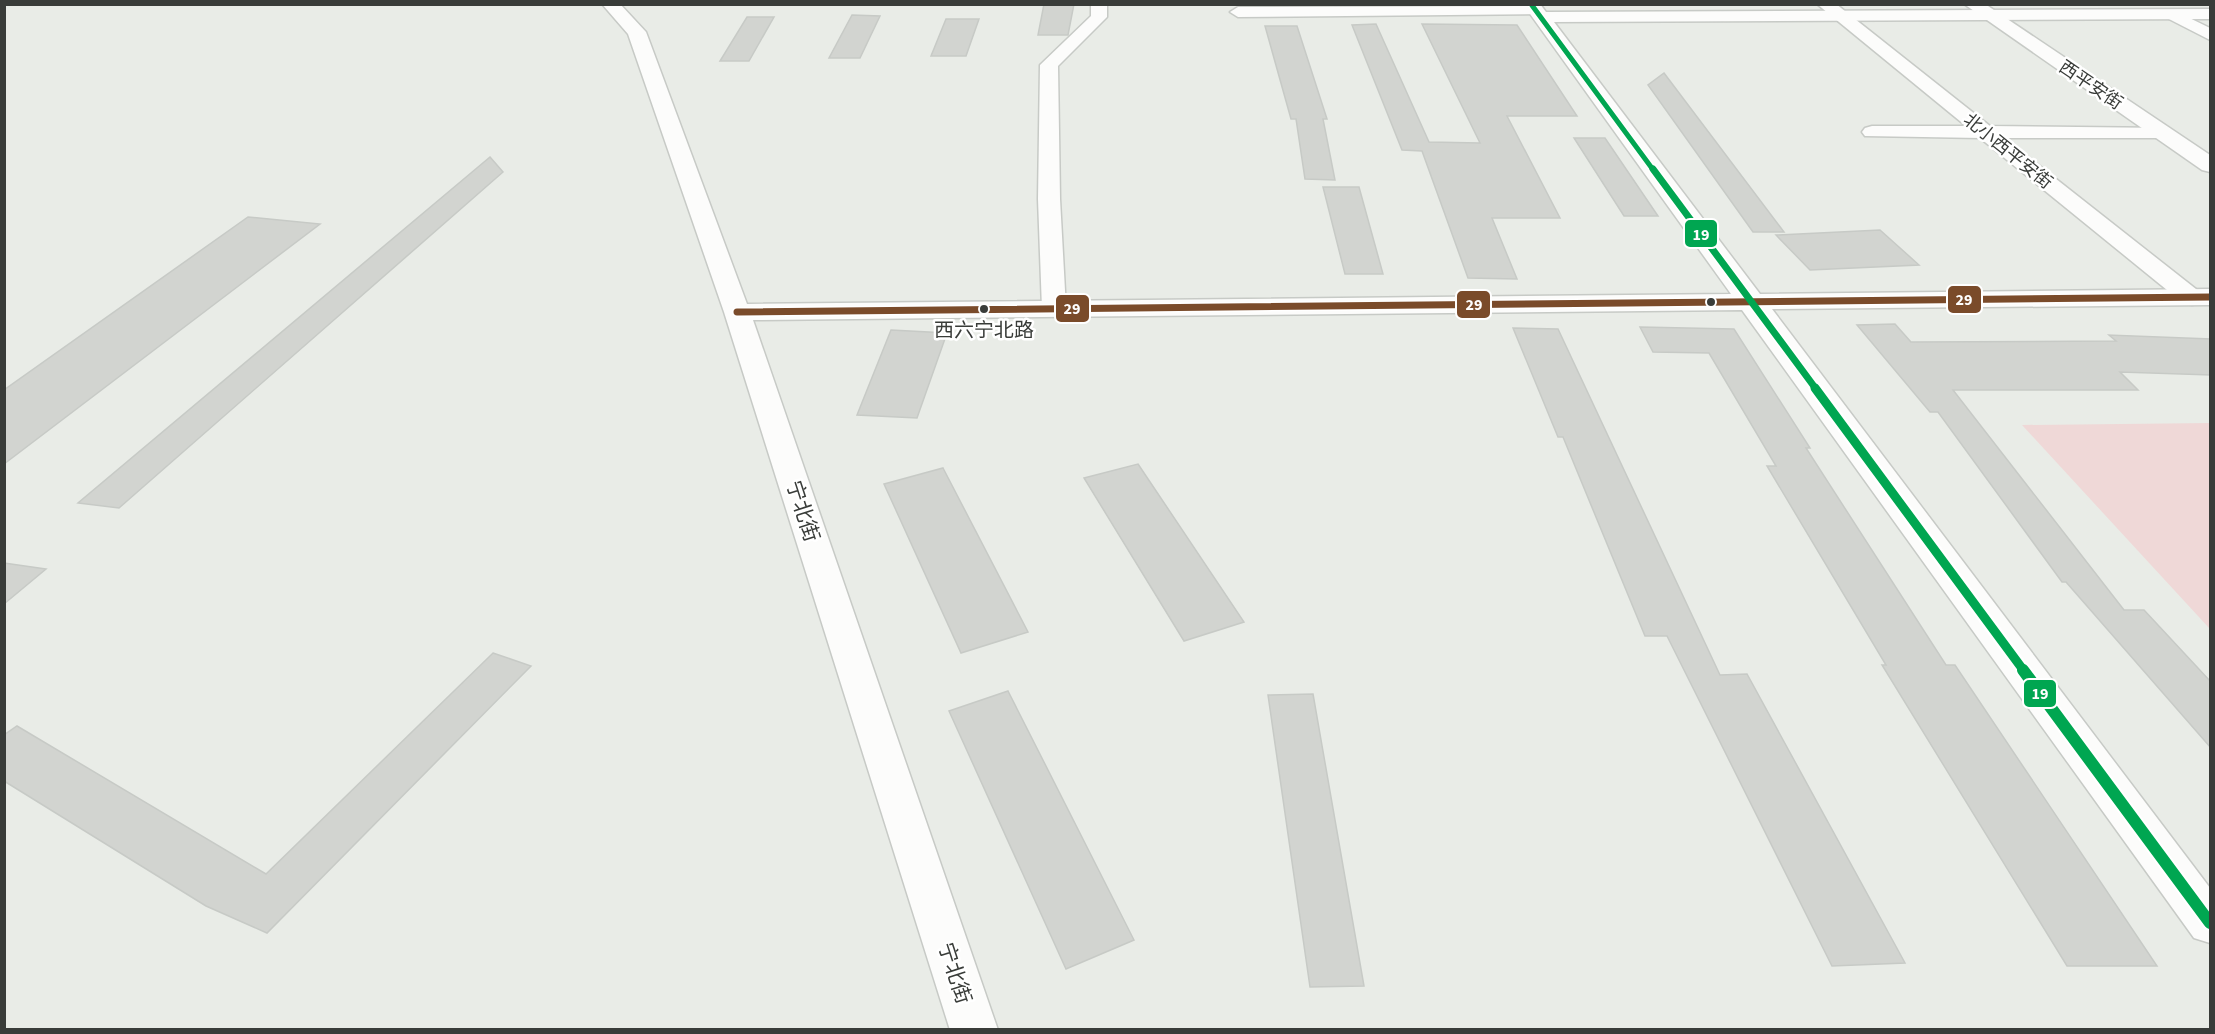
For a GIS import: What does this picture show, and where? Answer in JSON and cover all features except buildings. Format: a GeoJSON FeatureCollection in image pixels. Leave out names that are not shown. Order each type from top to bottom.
{"type":"FeatureCollection","features":[{"type":"Feature","properties":{"kind":"street","name":"宁北街"},"geometry":{"type":"LineString","coordinates":[[610,4],[637,32],[737,312],[974,1029]]}},
{"type":"Feature","properties":{"kind":"street"},"geometry":{"type":"LineString","coordinates":[[1054,309],[1049,199],[1049,65],[1099,17],[1099,4]]}},
{"type":"Feature","properties":{"kind":"street","name":"西平安街"},"geometry":{"type":"LineString","coordinates":[[1972,4],[2022,17],[2121,81]]}},
{"type":"Feature","properties":{"kind":"street","name":"北小西平安街"},"geometry":{"type":"LineString","coordinates":[[1832,10],[1984,132],[2201,298]]}},
{"type":"Feature","properties":{"kind":"street"},"geometry":{"type":"LineString","coordinates":[[1238,12],[1996,10]]}},
{"type":"Feature","properties":{"kind":"street","name":"西平安街"},"geometry":{"type":"LineString","coordinates":[[1996,10],[2161,132],[2211,165]]}},
{"type":"Feature","properties":{"kind":"street"},"geometry":{"type":"LineString","coordinates":[[1535,11],[2211,923]]}},
{"type":"Feature","properties":{"kind":"street"},"geometry":{"type":"LineString","coordinates":[[2022,17],[2211,14]]}},
{"type":"Feature","properties":{"kind":"street"},"geometry":{"type":"LineString","coordinates":[[2173,15],[2211,35]]}},
{"type":"Feature","properties":{"kind":"street"},"geometry":{"type":"LineString","coordinates":[[1872,132],[2161,132]]}},
{"type":"Feature","properties":{"kind":"street"},"geometry":{"type":"LineString","coordinates":[[737,312],[2201,298]]}},
{"type":"Feature","properties":{"kind":"shaded area"},"geometry":{"type":"Polygon","coordinates":[[[2210,423],[2210,629],[2022,425],[2210,423]]]}},
{"type":"Feature","properties":{"kind":"transit line","name":"19"},"geometry":{"type":"LineString","coordinates":[[1531,4],[2210,923]]}},
{"type":"Feature","properties":{"kind":"transit line","name":"29"},"geometry":{"type":"LineString","coordinates":[[737,312],[2210,297]]}},
{"type":"Feature","properties":{"kind":"place","name":"西六宁北路"},"geometry":{"type":"Point","coordinates":[984,309]}}]}
